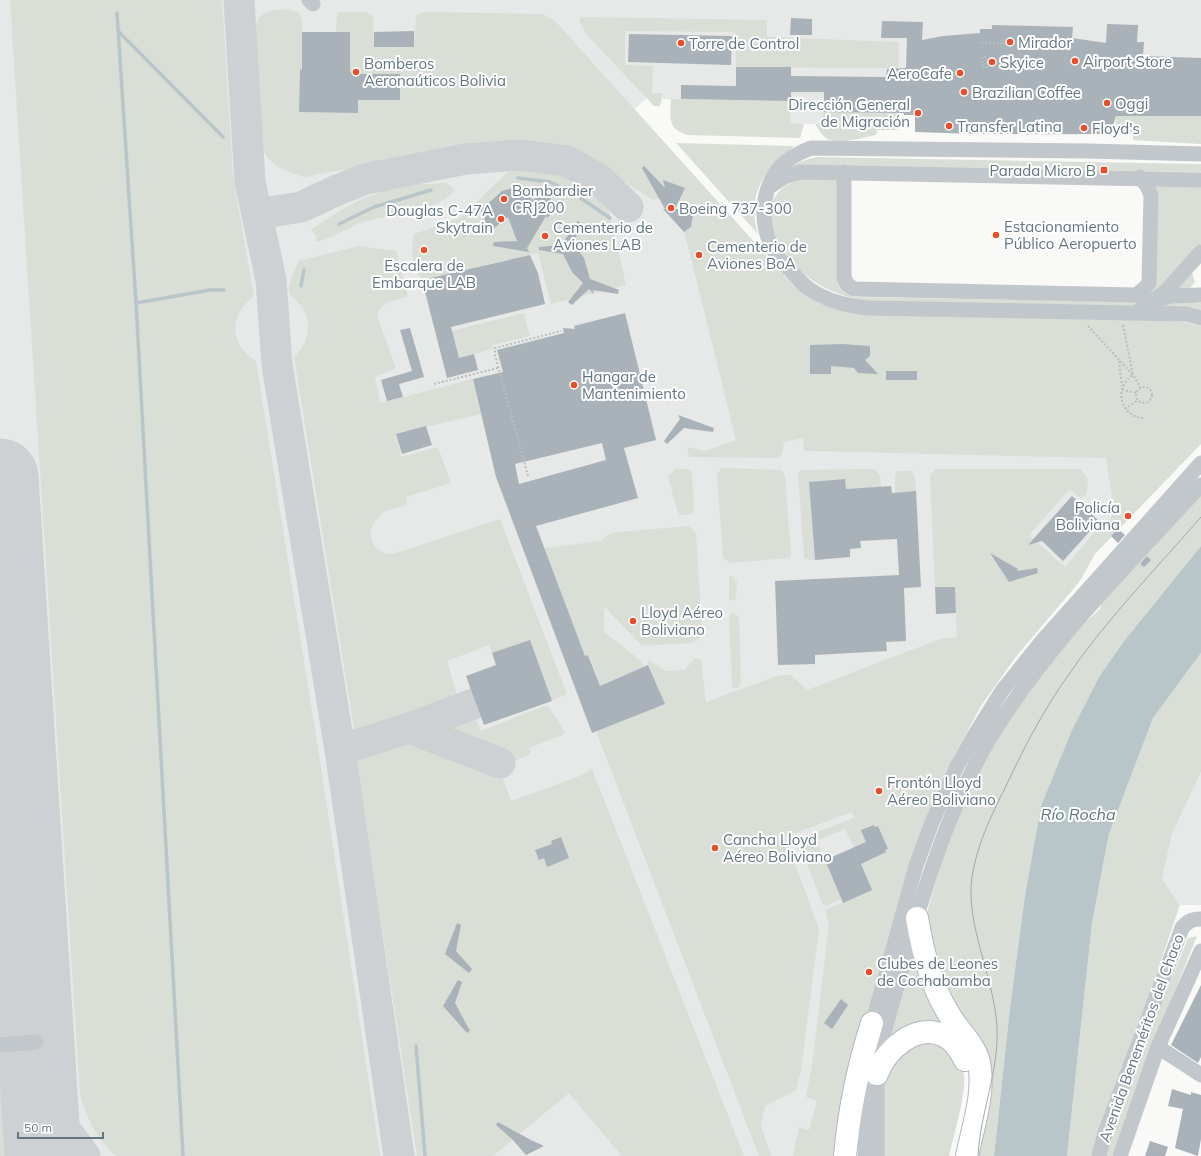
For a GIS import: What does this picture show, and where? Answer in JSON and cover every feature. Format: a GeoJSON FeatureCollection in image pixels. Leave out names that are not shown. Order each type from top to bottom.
{"type":"FeatureCollection","features":[{"type":"Feature","properties":{"kind":"highway"},"geometry":{"type":"LineString","coordinates":[[917,918],[922,946],[938,995],[974,1050],[979,1061],[981,1092],[967,1156]]}},
{"type":"Feature","properties":{"kind":"highway"},"geometry":{"type":"LineString","coordinates":[[844,1156],[847,1123],[860,1061],[872,1023]]}},
{"type":"Feature","properties":{"kind":"highway"},"geometry":{"type":"LineString","coordinates":[[877,1074],[880,1065],[896,1046],[914,1036],[929,1032],[942,1034],[951,1040],[964,1058],[970,1072],[970,1087],[955,1156]]}},
{"type":"Feature","properties":{"kind":"street"},"geometry":{"type":"LineString","coordinates":[[1201,154],[1088,151],[811,148],[796,154],[783,164],[774,174],[763,213],[766,231],[771,246],[802,283],[824,298],[840,303],[868,308],[1129,316],[1186,314],[1201,318]]}},
{"type":"Feature","properties":{"kind":"street"},"geometry":{"type":"LineString","coordinates":[[769,188],[786,176],[800,172],[1140,177],[1201,180]]}},
{"type":"Feature","properties":{"kind":"street"},"geometry":{"type":"LineString","coordinates":[[844,172],[844,278],[848,285],[854,289],[1067,294],[1136,295],[1149,283],[1151,195],[1147,186],[1140,177]]}},
{"type":"Feature","properties":{"kind":"street"},"geometry":{"type":"LineString","coordinates":[[1129,316],[1155,301],[1201,252]]}},
{"type":"Feature","properties":{"kind":"street"},"geometry":{"type":"LineString","coordinates":[[1155,301],[1171,296],[1196,295]]}},
{"type":"Feature","properties":{"kind":"street"},"geometry":{"type":"LineString","coordinates":[[1087,596],[1101,560],[1201,454]]}},
{"type":"Feature","properties":{"kind":"street"},"geometry":{"type":"LineString","coordinates":[[877,1156],[877,1074],[881,1043],[917,918],[945,831],[965,785],[987,744],[1027,682],[1087,596],[1201,463]]}},
{"type":"Feature","properties":{"kind":"street"},"geometry":{"type":"LineString","coordinates":[[865,1156],[867,1063],[872,1023],[916,866],[931,825],[956,768],[1002,691],[1042,641],[1201,484]]}},
{"type":"Feature","properties":{"kind":"street","name":"Avenida Beneméritos del Chaco"},"geometry":{"type":"LineString","coordinates":[[1099,1156],[1105,1133],[1182,928],[1194,920]]}},
{"type":"Feature","properties":{"kind":"street","name":"Avenida Beneméritos del Chaco"},"geometry":{"type":"LineString","coordinates":[[1120,1156],[1158,1047],[1201,951]]}},
{"type":"Feature","properties":{"kind":"street"},"geometry":{"type":"LineString","coordinates":[[0,1045],[36,1042]]}},
{"type":"Feature","properties":{"kind":"street"},"geometry":{"type":"LineString","coordinates":[[1158,1047],[1201,1075]]}},
{"type":"Feature","properties":{"kind":"path"},"geometry":{"type":"LineString","coordinates":[[981,43],[1038,44]]}},
{"type":"Feature","properties":{"kind":"path"},"geometry":{"type":"LineString","coordinates":[[982,57],[987,57],[987,66],[983,67],[982,57]]}},
{"type":"Feature","properties":{"kind":"path"},"geometry":{"type":"LineString","coordinates":[[1129,316],[1133,375]]}},
{"type":"Feature","properties":{"kind":"path"},"geometry":{"type":"LineString","coordinates":[[1086,323],[1133,375],[1140,388]]}},
{"type":"Feature","properties":{"kind":"path"},"geometry":{"type":"LineString","coordinates":[[528,476],[498,368],[495,355],[496,348],[561,331]]}},
{"type":"Feature","properties":{"kind":"path"},"geometry":{"type":"LineString","coordinates":[[1119,360],[1122,402],[1125,409],[1136,417],[1143,418]]}},
{"type":"Feature","properties":{"kind":"path"},"geometry":{"type":"LineString","coordinates":[[434,384],[498,368]]}},
{"type":"Feature","properties":{"kind":"path"},"geometry":{"type":"LineString","coordinates":[[1122,389],[1127,379],[1133,375]]}},
{"type":"Feature","properties":{"kind":"path"},"geometry":{"type":"LineString","coordinates":[[1138,400],[1137,393],[1140,388]]}},
{"type":"Feature","properties":{"kind":"path"},"geometry":{"type":"LineString","coordinates":[[1138,400],[1142,403],[1147,403],[1152,397],[1152,392],[1148,388],[1140,388]]}},
{"type":"Feature","properties":{"kind":"path"},"geometry":{"type":"LineString","coordinates":[[1122,389],[1137,393]]}},
{"type":"Feature","properties":{"kind":"path"},"geometry":{"type":"LineString","coordinates":[[1125,409],[1138,400]]}},
{"type":"Feature","properties":{"kind":"shaded area","name":"Lloyd Aéreo Boliviano"},"geometry":{"type":"Polygon","coordinates":[[[0,0],[1201,0],[1201,116],[1116,116],[1112,129],[1106,128],[1106,134],[1044,135],[951,132],[915,115],[893,113],[819,124],[790,124],[791,101],[662,99],[660,106],[657,106],[647,98],[631,112],[795,294],[804,451],[1106,457],[1113,505],[1110,527],[948,712],[821,1156],[0,1156],[0,0]]]}},
{"type":"Feature","properties":{"kind":"shaded area"},"geometry":{"type":"Polygon","coordinates":[[[10,0],[222,0],[233,177],[254,296],[240,312],[236,320],[236,338],[240,346],[256,361],[320,761],[380,1156],[116,1156],[98,1135],[86,1113],[80,1096],[10,0]]]}},
{"type":"Feature","properties":{"kind":"shaded area"},"geometry":{"type":"Polygon","coordinates":[[[286,9],[294,11],[300,16],[302,20],[302,64],[350,64],[350,33],[336,33],[337,14],[340,12],[363,12],[369,13],[372,16],[374,47],[414,47],[416,16],[424,12],[542,14],[555,21],[793,285],[818,303],[840,310],[1175,320],[1201,326],[1201,444],[1095,554],[1080,581],[1015,658],[981,706],[946,771],[925,823],[839,1156],[793,1156],[799,1127],[809,1130],[817,1101],[806,1097],[813,1058],[829,925],[825,910],[843,902],[854,848],[845,829],[817,841],[841,899],[826,906],[823,905],[798,841],[814,833],[854,818],[852,812],[785,837],[819,929],[801,1070],[796,1090],[765,1106],[761,1126],[771,1156],[759,1156],[596,731],[665,704],[648,665],[648,660],[666,671],[685,670],[694,659],[701,659],[706,702],[780,675],[791,675],[807,690],[940,639],[957,637],[955,587],[935,587],[930,475],[936,469],[1080,469],[1088,479],[1087,493],[1082,499],[1070,489],[1029,535],[1065,567],[1104,521],[1110,526],[1113,505],[1106,458],[804,451],[803,438],[784,442],[782,454],[777,458],[689,457],[687,447],[705,451],[736,440],[677,203],[667,196],[653,200],[580,153],[533,142],[484,143],[305,177],[278,167],[269,160],[262,146],[258,114],[255,29],[260,16],[269,11],[286,9]],[[300,70],[299,112],[357,113],[359,71],[300,70]],[[373,74],[373,100],[400,100],[400,74],[373,74]]]}},
{"type":"Feature","properties":{"kind":"shaded area"},"geometry":{"type":"Polygon","coordinates":[[[581,17],[767,20],[767,37],[899,42],[898,82],[894,68],[736,67],[735,32],[625,31],[625,65],[653,66],[652,93],[662,93],[660,106],[654,106],[586,34],[579,20],[581,17]]]}},
{"type":"Feature","properties":{"kind":"shaded area"},"geometry":{"type":"Polygon","coordinates":[[[671,99],[791,101],[790,123],[804,124],[800,138],[688,135],[676,130],[671,122],[671,99]]]}},
{"type":"Feature","properties":{"kind":"shaded area"},"geometry":{"type":"Polygon","coordinates":[[[824,112],[898,113],[897,130],[877,130],[876,135],[847,141],[830,140],[823,136],[815,124],[819,124],[824,112]]]}},
{"type":"Feature","properties":{"kind":"shaded area"},"geometry":{"type":"Polygon","coordinates":[[[1116,116],[1201,116],[1201,144],[1133,140],[1133,134],[1115,134],[1116,116]]]}},
{"type":"Feature","properties":{"kind":"shaded area"},"geometry":{"type":"Polygon","coordinates":[[[676,143],[795,146],[772,166],[757,192],[754,212],[758,234],[676,143]]]}},
{"type":"Feature","properties":{"kind":"shaded area"},"geometry":{"type":"Polygon","coordinates":[[[816,157],[1201,164],[1201,172],[792,166],[816,157]]]}},
{"type":"Feature","properties":{"kind":"shaded area"},"geometry":{"type":"Polygon","coordinates":[[[531,167],[565,175],[597,193],[609,211],[626,285],[551,304],[538,253],[422,280],[418,275],[414,264],[412,246],[414,234],[460,218],[511,169],[531,167]]]}},
{"type":"Feature","properties":{"kind":"shaded area"},"geometry":{"type":"Polygon","coordinates":[[[801,178],[837,178],[844,291],[853,297],[1131,302],[1151,294],[1154,289],[1156,192],[1153,184],[1201,186],[1201,244],[1158,294],[1138,306],[869,302],[839,294],[812,280],[788,257],[779,242],[773,228],[771,213],[774,199],[784,187],[801,178]]]}},
{"type":"Feature","properties":{"kind":"shaded area"},"geometry":{"type":"Polygon","coordinates":[[[446,183],[455,190],[433,206],[409,213],[360,223],[324,240],[315,241],[317,237],[311,230],[341,210],[373,194],[396,187],[446,183]]]}},
{"type":"Feature","properties":{"kind":"shaded area"},"geometry":{"type":"Polygon","coordinates":[[[359,246],[396,251],[408,297],[393,300],[385,304],[377,316],[396,368],[375,377],[380,403],[473,379],[481,414],[396,434],[401,457],[438,447],[451,483],[406,497],[407,505],[383,512],[372,527],[372,540],[376,548],[380,551],[393,554],[500,519],[567,694],[552,701],[492,653],[489,645],[447,661],[458,699],[355,735],[294,357],[304,344],[307,337],[308,323],[303,309],[289,292],[289,286],[299,261],[359,246]]]}},
{"type":"Feature","properties":{"kind":"shaded area"},"geometry":{"type":"Polygon","coordinates":[[[1192,273],[1195,282],[1188,290],[1170,291],[1192,273]]]}},
{"type":"Feature","properties":{"kind":"shaded area"},"geometry":{"type":"Polygon","coordinates":[[[1178,301],[1201,303],[1201,311],[1160,307],[1158,305],[1178,301]]]}},
{"type":"Feature","properties":{"kind":"shaded area"},"geometry":{"type":"Polygon","coordinates":[[[524,313],[530,336],[493,345],[493,349],[459,358],[452,331],[524,313]]]}},
{"type":"Feature","properties":{"kind":"shaded area"},"geometry":{"type":"Polygon","coordinates":[[[721,468],[782,470],[785,476],[791,554],[789,558],[730,563],[723,558],[717,475],[721,468]]]}},
{"type":"Feature","properties":{"kind":"shaded area"},"geometry":{"type":"Polygon","coordinates":[[[675,469],[688,469],[692,472],[694,507],[692,514],[680,515],[677,510],[668,477],[675,469]]]}},
{"type":"Feature","properties":{"kind":"shaded area"},"geometry":{"type":"Polygon","coordinates":[[[874,469],[880,476],[881,487],[846,489],[845,479],[809,482],[815,560],[804,558],[798,474],[802,470],[874,469]]]}},
{"type":"Feature","properties":{"kind":"shaded area"},"geometry":{"type":"Polygon","coordinates":[[[898,471],[912,471],[914,474],[916,491],[895,493],[895,475],[898,471]]]}},
{"type":"Feature","properties":{"kind":"shaded area"},"geometry":{"type":"Polygon","coordinates":[[[1201,494],[1201,546],[1124,641],[1099,677],[1071,732],[1041,806],[1025,895],[1010,1007],[994,1156],[970,1156],[983,1095],[945,991],[924,923],[941,863],[970,789],[987,755],[1026,693],[1074,633],[1100,609],[1102,601],[1201,494]]]}},
{"type":"Feature","properties":{"kind":"shaded area"},"geometry":{"type":"Polygon","coordinates":[[[689,526],[696,533],[702,634],[698,640],[689,643],[642,646],[604,606],[604,632],[641,661],[644,667],[600,686],[589,655],[585,656],[544,548],[601,541],[609,534],[618,532],[689,526]]]}},
{"type":"Feature","properties":{"kind":"shaded area"},"geometry":{"type":"Polygon","coordinates":[[[729,576],[732,576],[737,582],[736,599],[729,601],[729,576]]]}},
{"type":"Feature","properties":{"kind":"shaded area"},"geometry":{"type":"Polygon","coordinates":[[[733,612],[739,617],[741,682],[738,688],[734,688],[732,686],[729,617],[733,612]]]}},
{"type":"Feature","properties":{"kind":"shaded area"},"geometry":{"type":"Polygon","coordinates":[[[1201,653],[1201,772],[1172,834],[1162,879],[1180,905],[1094,1156],[1067,1156],[1092,923],[1109,834],[1153,718],[1201,653]]]}},
{"type":"Feature","properties":{"kind":"shaded area"},"geometry":{"type":"Polygon","coordinates":[[[547,705],[560,723],[565,734],[529,748],[531,754],[509,763],[438,725],[473,713],[481,731],[547,705]]]}},
{"type":"Feature","properties":{"kind":"shaded area"},"geometry":{"type":"Polygon","coordinates":[[[405,736],[499,767],[511,801],[580,776],[592,769],[744,1156],[622,1156],[569,1093],[493,1156],[417,1156],[355,752],[405,736]]]}},
{"type":"Feature","properties":{"kind":"shaded area"},"geometry":{"type":"Polygon","coordinates":[[[1201,772],[1201,905],[1180,905],[1162,879],[1172,834],[1201,772]]]}},
{"type":"Feature","properties":{"kind":"shaded area"},"geometry":{"type":"Polygon","coordinates":[[[1197,936],[1153,1045],[1112,1156],[1105,1156],[1130,1081],[1188,938],[1197,936]]]}},
{"type":"Feature","properties":{"kind":"shaded area"},"geometry":{"type":"Polygon","coordinates":[[[916,945],[948,1026],[887,1044],[916,945]]]}},
{"type":"Feature","properties":{"kind":"shaded area"},"geometry":{"type":"Polygon","coordinates":[[[0,1038],[7,1156],[0,1156],[0,1038]]]}},
{"type":"Feature","properties":{"kind":"shaded area"},"geometry":{"type":"Polygon","coordinates":[[[924,1040],[938,1042],[955,1059],[963,1070],[964,1087],[957,1125],[949,1156],[883,1156],[882,1103],[883,1088],[889,1063],[897,1054],[924,1040]]]}},
{"type":"Feature","properties":{"kind":"water","name":"Río Rocha"},"geometry":{"type":"Polygon","coordinates":[[[1201,546],[1201,653],[1153,718],[1109,834],[1092,923],[1067,1156],[994,1156],[1010,1007],[1025,895],[1041,806],[1071,732],[1099,677],[1124,641],[1201,546]]]}},
{"type":"Feature","properties":{"kind":"building"},"geometry":{"type":"Polygon","coordinates":[[[791,18],[812,19],[812,35],[790,35],[791,18]]]}},
{"type":"Feature","properties":{"kind":"building"},"geometry":{"type":"Polygon","coordinates":[[[882,21],[923,22],[922,40],[943,36],[980,33],[980,29],[992,29],[992,25],[1073,27],[1072,38],[1106,43],[1107,24],[1138,25],[1137,42],[1144,42],[1143,56],[1201,58],[1201,116],[1116,116],[1112,129],[1106,128],[1106,134],[976,134],[915,132],[915,115],[904,115],[904,113],[824,112],[824,92],[791,92],[791,101],[681,99],[681,85],[736,86],[736,67],[791,67],[791,76],[886,77],[887,69],[906,68],[907,38],[881,38],[882,21]]]}},
{"type":"Feature","properties":{"kind":"building"},"geometry":{"type":"Polygon","coordinates":[[[414,31],[414,47],[374,47],[374,32],[414,31]]]}},
{"type":"Feature","properties":{"kind":"building"},"geometry":{"type":"Polygon","coordinates":[[[302,32],[350,32],[350,71],[359,71],[359,74],[400,74],[400,100],[358,100],[358,113],[299,112],[300,69],[302,70],[302,32]]]}},
{"type":"Feature","properties":{"kind":"building"},"geometry":{"type":"Polygon","coordinates":[[[629,34],[732,36],[731,65],[628,62],[629,34]]]}},
{"type":"Feature","properties":{"kind":"building"},"geometry":{"type":"Polygon","coordinates":[[[644,166],[665,188],[663,180],[685,188],[675,209],[694,209],[691,227],[684,232],[663,209],[665,209],[642,168],[644,166]]]}},
{"type":"Feature","properties":{"kind":"building"},"geometry":{"type":"Polygon","coordinates":[[[520,186],[533,200],[547,191],[555,210],[547,218],[546,216],[527,248],[529,252],[493,246],[494,242],[517,241],[508,217],[489,232],[481,210],[502,191],[520,186]]]}},
{"type":"Feature","properties":{"kind":"building"},"geometry":{"type":"Polygon","coordinates":[[[578,221],[582,224],[573,243],[584,258],[590,279],[619,290],[618,294],[593,290],[594,294],[589,289],[572,305],[568,302],[583,283],[572,272],[563,254],[539,250],[539,247],[561,245],[578,221]]]}},
{"type":"Feature","properties":{"kind":"building"},"geometry":{"type":"Polygon","coordinates":[[[530,255],[538,273],[545,304],[451,327],[459,358],[474,354],[478,370],[447,378],[422,280],[530,255]]]}},
{"type":"Feature","properties":{"kind":"building"},"geometry":{"type":"Polygon","coordinates":[[[625,313],[656,440],[624,448],[638,498],[536,526],[585,656],[588,655],[600,686],[648,665],[665,704],[592,733],[496,477],[473,379],[503,372],[497,350],[564,333],[563,328],[575,329],[574,326],[625,313]],[[602,443],[515,464],[519,484],[606,460],[602,443]]]}},
{"type":"Feature","properties":{"kind":"building"},"geometry":{"type":"Polygon","coordinates":[[[410,328],[424,377],[399,384],[403,397],[387,401],[381,380],[412,371],[400,330],[410,328]]]}},
{"type":"Feature","properties":{"kind":"building"},"geometry":{"type":"Polygon","coordinates":[[[843,344],[870,346],[870,356],[865,360],[878,374],[858,373],[854,368],[831,366],[831,374],[810,374],[810,345],[843,344]]]}},
{"type":"Feature","properties":{"kind":"building"},"geometry":{"type":"Polygon","coordinates":[[[886,371],[917,371],[917,380],[886,380],[886,371]]]}},
{"type":"Feature","properties":{"kind":"building"},"geometry":{"type":"Polygon","coordinates":[[[678,415],[714,428],[713,432],[684,428],[667,444],[664,441],[680,419],[678,415]]]}},
{"type":"Feature","properties":{"kind":"building"},"geometry":{"type":"Polygon","coordinates":[[[426,426],[432,445],[402,454],[396,434],[426,426]]]}},
{"type":"Feature","properties":{"kind":"building"},"geometry":{"type":"Polygon","coordinates":[[[845,479],[846,489],[891,486],[892,493],[916,491],[921,587],[904,588],[906,641],[886,642],[887,651],[815,655],[815,664],[778,665],[775,581],[899,575],[897,539],[860,541],[861,548],[850,549],[850,557],[815,560],[809,482],[845,479]]]}},
{"type":"Feature","properties":{"kind":"building"},"geometry":{"type":"Polygon","coordinates":[[[1072,496],[1099,521],[1063,561],[1042,541],[1028,545],[1072,496]]]}},
{"type":"Feature","properties":{"kind":"building"},"geometry":{"type":"Polygon","coordinates":[[[1118,529],[1125,535],[1118,543],[1111,536],[1118,529]]]}},
{"type":"Feature","properties":{"kind":"building"},"geometry":{"type":"Polygon","coordinates":[[[990,553],[1018,569],[1017,571],[1037,568],[1038,573],[1009,582],[990,553]]]}},
{"type":"Feature","properties":{"kind":"building"},"geometry":{"type":"Polygon","coordinates":[[[1147,556],[1151,560],[1144,567],[1140,564],[1147,556]]]}},
{"type":"Feature","properties":{"kind":"building"},"geometry":{"type":"Polygon","coordinates":[[[935,587],[955,587],[956,613],[936,614],[935,587]]]}},
{"type":"Feature","properties":{"kind":"building"},"geometry":{"type":"Polygon","coordinates":[[[530,640],[552,701],[484,725],[466,676],[496,665],[492,653],[530,640]]]}},
{"type":"Feature","properties":{"kind":"building"},"geometry":{"type":"Polygon","coordinates":[[[874,825],[875,827],[878,826],[888,849],[885,850],[886,852],[861,864],[872,890],[843,903],[825,860],[866,842],[861,830],[874,825]]]}},
{"type":"Feature","properties":{"kind":"building"},"geometry":{"type":"Polygon","coordinates":[[[561,837],[569,858],[547,867],[544,858],[539,860],[535,850],[552,844],[551,841],[561,837]]]}},
{"type":"Feature","properties":{"kind":"building"},"geometry":{"type":"Polygon","coordinates":[[[457,923],[461,925],[456,951],[472,969],[469,973],[445,954],[457,923]]]}},
{"type":"Feature","properties":{"kind":"building"},"geometry":{"type":"Polygon","coordinates":[[[458,980],[462,982],[455,1003],[470,1031],[467,1033],[443,1006],[458,980]]]}},
{"type":"Feature","properties":{"kind":"building"},"geometry":{"type":"Polygon","coordinates":[[[1201,985],[1201,1057],[1198,1063],[1171,1045],[1201,985]]]}},
{"type":"Feature","properties":{"kind":"building"},"geometry":{"type":"Polygon","coordinates":[[[841,999],[848,1005],[832,1029],[824,1023],[841,999]]]}},
{"type":"Feature","properties":{"kind":"building"},"geometry":{"type":"Polygon","coordinates":[[[1172,1089],[1191,1095],[1191,1092],[1201,1095],[1201,1139],[1198,1156],[1175,1148],[1183,1109],[1168,1106],[1172,1089]]]}},
{"type":"Feature","properties":{"kind":"building"},"geometry":{"type":"Polygon","coordinates":[[[498,1122],[544,1146],[526,1155],[512,1139],[496,1125],[498,1122]]]}},
{"type":"Feature","properties":{"kind":"building"},"geometry":{"type":"Polygon","coordinates":[[[1150,1141],[1168,1147],[1165,1156],[1145,1156],[1150,1141]]]}},
{"type":"Feature","properties":{"kind":"waterway"},"geometry":{"type":"LineString","coordinates":[[117,13],[136,303],[183,1156]]}},
{"type":"Feature","properties":{"kind":"waterway"},"geometry":{"type":"LineString","coordinates":[[118,31],[223,137]]}},
{"type":"Feature","properties":{"kind":"waterway"},"geometry":{"type":"LineString","coordinates":[[518,178],[550,182],[576,195],[610,218]]}},
{"type":"Feature","properties":{"kind":"waterway"},"geometry":{"type":"LineString","coordinates":[[339,224],[374,207],[431,190]]}},
{"type":"Feature","properties":{"kind":"waterway"},"geometry":{"type":"LineString","coordinates":[[301,286],[304,270]]}},
{"type":"Feature","properties":{"kind":"waterway"},"geometry":{"type":"LineString","coordinates":[[136,303],[210,290],[224,290]]}},
{"type":"Feature","properties":{"kind":"waterway"},"geometry":{"type":"LineString","coordinates":[[416,1046],[425,1156]]}},
{"type":"Feature","properties":{"kind":"taxiway"},"geometry":{"type":"LineString","coordinates":[[239,0],[250,182],[271,280],[277,365],[340,750],[399,1156]]}},
{"type":"Feature","properties":{"kind":"taxiway"},"geometry":{"type":"LineString","coordinates":[[257,214],[301,207],[365,179],[466,159],[519,155],[567,161],[600,180],[628,207]]}},
{"type":"Feature","properties":{"kind":"taxiway"},"geometry":{"type":"LineString","coordinates":[[0,696],[14,694]]}},
{"type":"Feature","properties":{"kind":"taxiway"},"geometry":{"type":"LineString","coordinates":[[340,750],[409,728],[476,703]]}},
{"type":"Feature","properties":{"kind":"taxiway"},"geometry":{"type":"LineString","coordinates":[[409,728],[500,763]]}},
{"type":"Feature","properties":{"kind":"taxiway"},"geometry":{"type":"LineString","coordinates":[[38,1087],[62,1125],[85,1156]]}},
{"type":"Feature","properties":{"kind":"runway"},"geometry":{"type":"LineString","coordinates":[[0,477],[43,1156]]}},
{"type":"Feature","properties":{"kind":"tram line"},"geometry":{"type":"LineString","coordinates":[[978,1156],[979,1140],[995,1061],[997,1028],[995,1009],[976,933],[973,914],[971,895],[972,877],[977,854],[994,811],[1018,762],[1032,734],[1056,693],[1113,617],[1201,517]]}},
{"type":"Feature","properties":{"kind":"place","name":"Mirador"},"geometry":{"type":"Point","coordinates":[1010,42]}},
{"type":"Feature","properties":{"kind":"place","name":"Torre de Control"},"geometry":{"type":"Point","coordinates":[681,43]}},
{"type":"Feature","properties":{"kind":"place","name":"Airport Store"},"geometry":{"type":"Point","coordinates":[1075,61]}},
{"type":"Feature","properties":{"kind":"place","name":"Skyice"},"geometry":{"type":"Point","coordinates":[992,62]}},
{"type":"Feature","properties":{"kind":"place","name":"Bomberos Aeronaúticos Bolivia"},"geometry":{"type":"Point","coordinates":[356,72]}},
{"type":"Feature","properties":{"kind":"place","name":"AeroCafe"},"geometry":{"type":"Point","coordinates":[960,73]}},
{"type":"Feature","properties":{"kind":"place","name":"Brazilian Coffee"},"geometry":{"type":"Point","coordinates":[964,92]}},
{"type":"Feature","properties":{"kind":"place","name":"Oggi"},"geometry":{"type":"Point","coordinates":[1107,103]}},
{"type":"Feature","properties":{"kind":"place","name":"Dirección General de Migración"},"geometry":{"type":"Point","coordinates":[918,113]}},
{"type":"Feature","properties":{"kind":"place","name":"Transfer Latina"},"geometry":{"type":"Point","coordinates":[949,126]}},
{"type":"Feature","properties":{"kind":"place","name":"Floyd's"},"geometry":{"type":"Point","coordinates":[1084,128]}},
{"type":"Feature","properties":{"kind":"place","name":"Parada Micro B"},"geometry":{"type":"Point","coordinates":[1104,170]}},
{"type":"Feature","properties":{"kind":"place","name":"Bombardier CRJ200"},"geometry":{"type":"Point","coordinates":[504,199]}},
{"type":"Feature","properties":{"kind":"place","name":"Boeing 737-300"},"geometry":{"type":"Point","coordinates":[671,208]}},
{"type":"Feature","properties":{"kind":"place","name":"Douglas C-47A Skytrain"},"geometry":{"type":"Point","coordinates":[501,219]}},
{"type":"Feature","properties":{"kind":"place","name":"Estacionamiento Público Aeropuerto"},"geometry":{"type":"Point","coordinates":[996,235]}},
{"type":"Feature","properties":{"kind":"place","name":"Cementerio de Aviones LAB"},"geometry":{"type":"Point","coordinates":[545,236]}},
{"type":"Feature","properties":{"kind":"place","name":"Escalera de Embarque LAB"},"geometry":{"type":"Point","coordinates":[424,250]}},
{"type":"Feature","properties":{"kind":"place","name":"Cementerio de Aviones BoA"},"geometry":{"type":"Point","coordinates":[699,255]}},
{"type":"Feature","properties":{"kind":"place","name":"Hangar de Mantenimiento"},"geometry":{"type":"Point","coordinates":[574,385]}},
{"type":"Feature","properties":{"kind":"place","name":"Policía Boliviana"},"geometry":{"type":"Point","coordinates":[1128,516]}},
{"type":"Feature","properties":{"kind":"place","name":"Lloyd Aéreo Boliviano"},"geometry":{"type":"Point","coordinates":[633,621]}},
{"type":"Feature","properties":{"kind":"place","name":"Frontón Lloyd Aéreo Boliviano"},"geometry":{"type":"Point","coordinates":[879,791]}},
{"type":"Feature","properties":{"kind":"place","name":"Cancha Lloyd Aéreo Boliviano"},"geometry":{"type":"Point","coordinates":[715,848]}},
{"type":"Feature","properties":{"kind":"place","name":"Clubes de Leones de Cochabamba"},"geometry":{"type":"Point","coordinates":[869,972]}}]}
